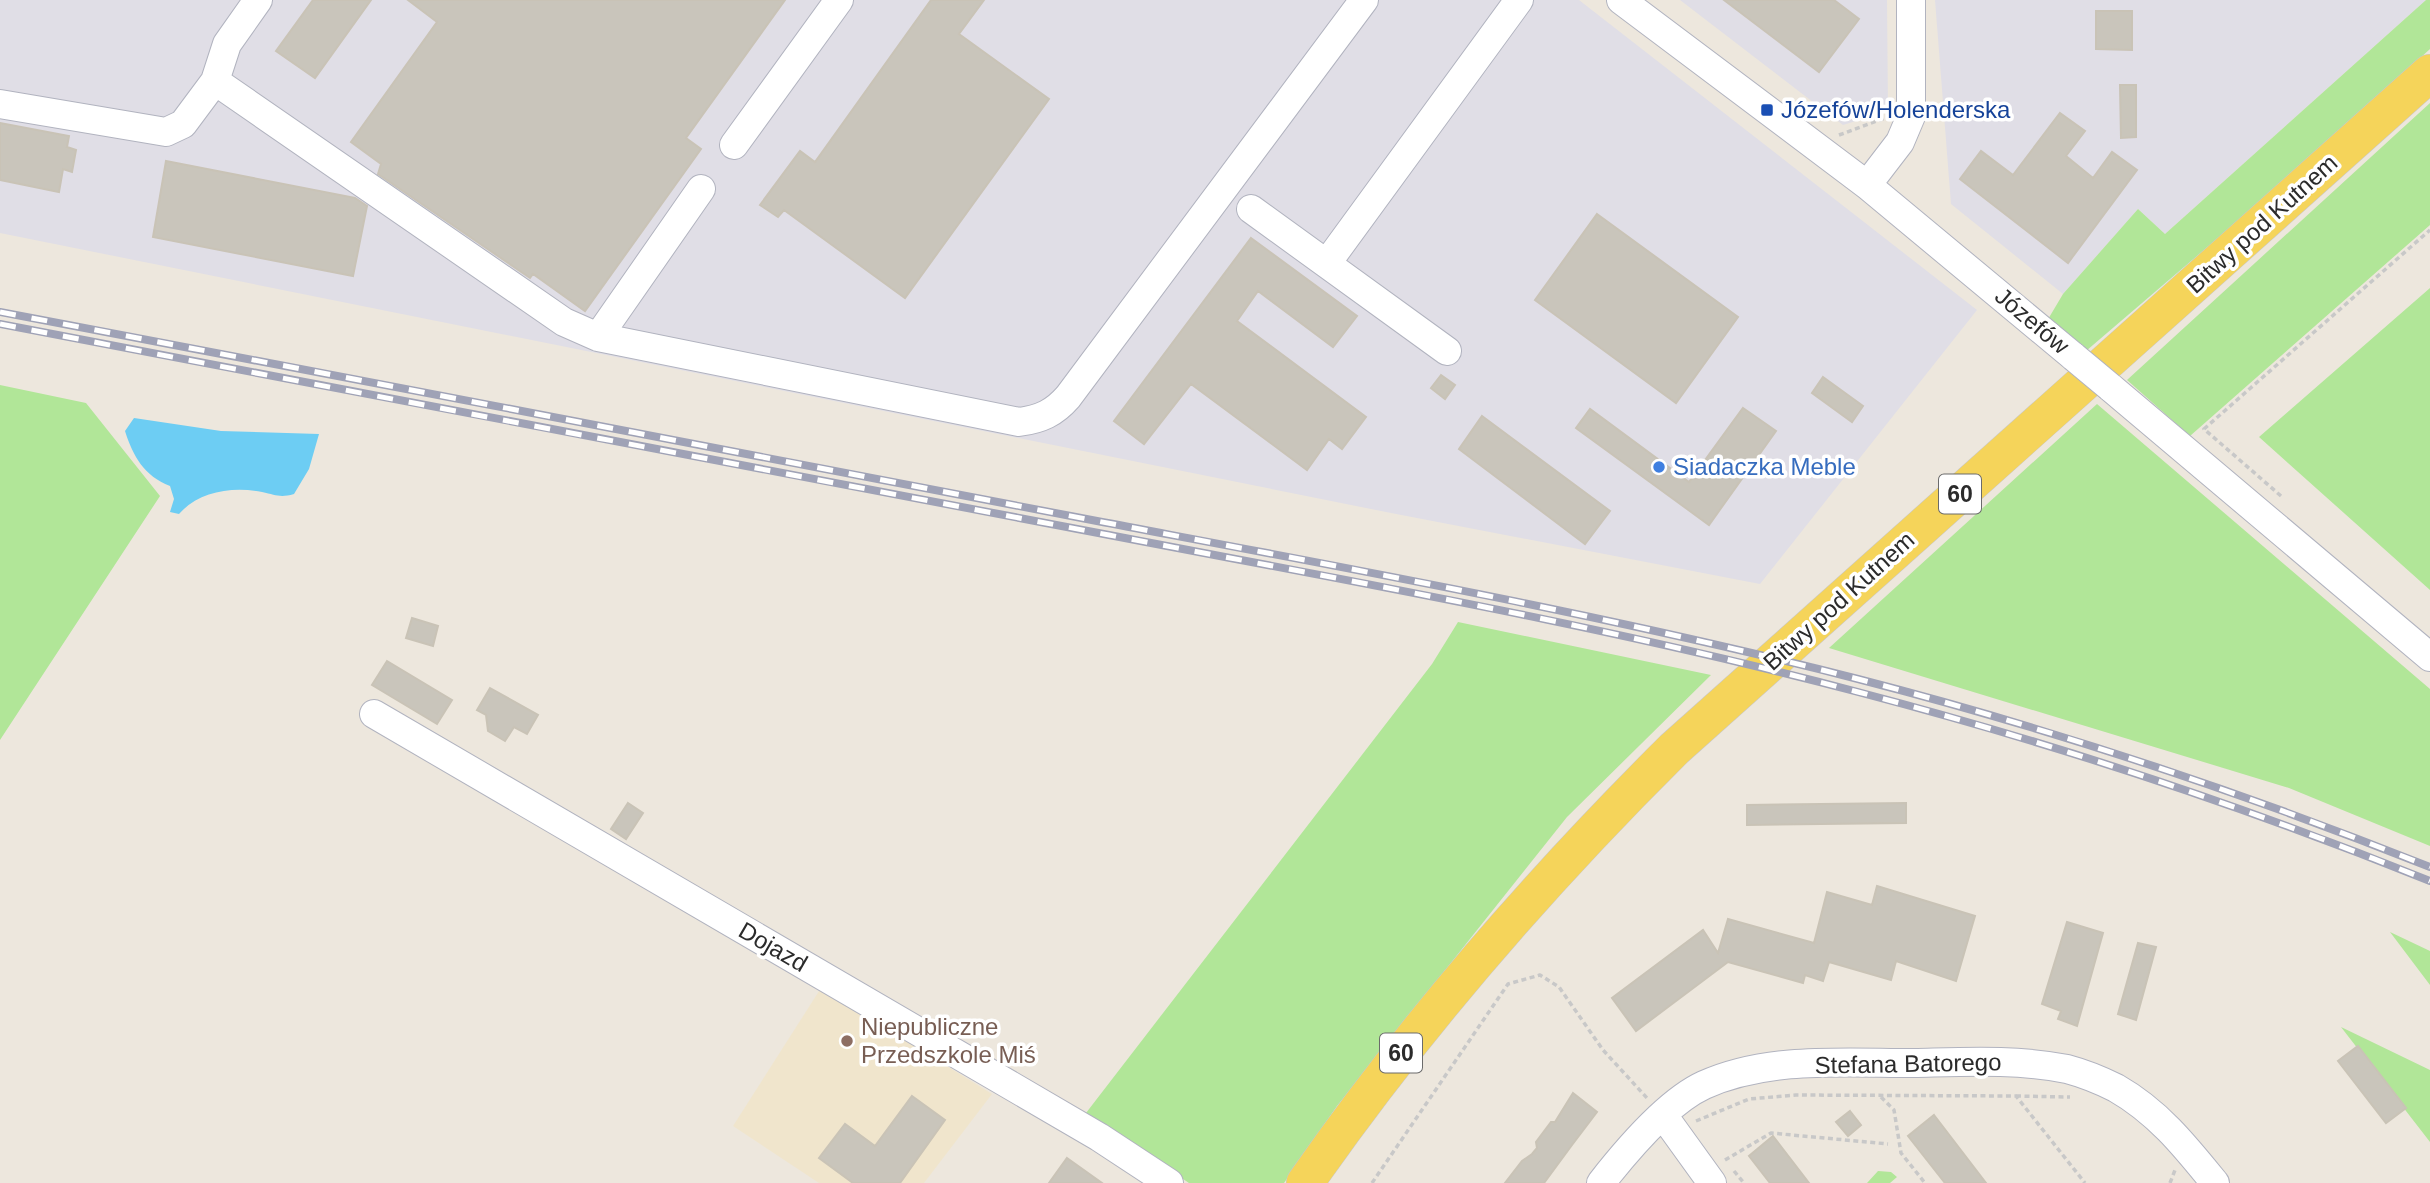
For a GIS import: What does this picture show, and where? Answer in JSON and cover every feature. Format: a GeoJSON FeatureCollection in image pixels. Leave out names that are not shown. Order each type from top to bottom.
{"type":"FeatureCollection","features":[{"type":"Feature","properties":{"kind":"main road","name":"Bitwy pod Kutnem"},"geometry":{"type":"LineString","coordinates":[[1305,1183],[1428,1020],[1596,827],[1664,759],[2430,73]]}},
{"type":"Feature","properties":{"kind":"street"},"geometry":{"type":"LineString","coordinates":[[0,104],[166,132],[183,124],[215,81],[227,44],[258,0]]}},
{"type":"Feature","properties":{"kind":"street"},"geometry":{"type":"LineString","coordinates":[[734,145],[839,0]]}},
{"type":"Feature","properties":{"kind":"street"},"geometry":{"type":"LineString","coordinates":[[215,81],[564,322],[598,337],[1019,422],[1038,420],[1057,410],[1068,397],[1364,0]]}},
{"type":"Feature","properties":{"kind":"street"},"geometry":{"type":"LineString","coordinates":[[1327,263],[1519,0]]}},
{"type":"Feature","properties":{"kind":"street"},"geometry":{"type":"LineString","coordinates":[[1867,185],[1900,142],[1911,116],[1911,0]]}},
{"type":"Feature","properties":{"kind":"street","name":"Józefów"},"geometry":{"type":"LineString","coordinates":[[1631,7],[1867,185],[2430,657]]}},
{"type":"Feature","properties":{"kind":"street"},"geometry":{"type":"LineString","coordinates":[[598,337],[701,189]]}},
{"type":"Feature","properties":{"kind":"street"},"geometry":{"type":"LineString","coordinates":[[1251,209],[1447,351]]}},
{"type":"Feature","properties":{"kind":"street","name":"Dojazd"},"geometry":{"type":"LineString","coordinates":[[374,714],[1087,1129],[1169,1183]]}},
{"type":"Feature","properties":{"kind":"street","name":"Stefana Batorego"},"geometry":{"type":"LineString","coordinates":[[1601,1183],[1663,1115],[1703,1085],[1755,1069],[1826,1063],[1991,1062],[2069,1070],[2115,1087],[2150,1111],[2174,1132],[2215,1183]]}},
{"type":"Feature","properties":{"kind":"street"},"geometry":{"type":"LineString","coordinates":[[1663,1115],[1719,1171]]}},
{"type":"Feature","properties":{"kind":"path"},"geometry":{"type":"LineString","coordinates":[[2272,525],[2288,503],[2204,429],[2430,230]]}},
{"type":"Feature","properties":{"kind":"path"},"geometry":{"type":"LineString","coordinates":[[1372,1183],[1508,984],[1540,975],[1559,987],[1603,1050],[1663,1115]]}},
{"type":"Feature","properties":{"kind":"path"},"geometry":{"type":"LineString","coordinates":[[1696,1121],[1749,1100],[1796,1095],[2078,1097]]}},
{"type":"Feature","properties":{"kind":"path"},"geometry":{"type":"LineString","coordinates":[[2017,1096],[2085,1183]]}},
{"type":"Feature","properties":{"kind":"path"},"geometry":{"type":"LineString","coordinates":[[1881,1097],[1894,1110],[1901,1153],[1925,1183]]}},
{"type":"Feature","properties":{"kind":"path"},"geometry":{"type":"LineString","coordinates":[[1719,1171],[1771,1133],[1888,1144]]}},
{"type":"Feature","properties":{"kind":"shaded area"},"geometry":{"type":"Polygon","coordinates":[[[0,0],[1579,0],[1977,310],[1760,584],[1391,513],[0,233],[0,0]]]}},
{"type":"Feature","properties":{"kind":"shaded area"},"geometry":{"type":"Polygon","coordinates":[[[1680,0],[1887,0],[1888,111],[1843,125],[1680,0]]]}},
{"type":"Feature","properties":{"kind":"shaded area"},"geometry":{"type":"Polygon","coordinates":[[[1935,0],[2426,0],[2165,234],[2138,209],[2063,294],[1951,204],[1935,0]]]}},
{"type":"Feature","properties":{"kind":"shaded area","name":"Niepubliczne Przedszkole Miś"},"geometry":{"type":"Polygon","coordinates":[[[821,988],[992,1094],[924,1183],[819,1183],[733,1126],[821,988]]]}},
{"type":"Feature","properties":{"kind":"green space"},"geometry":{"type":"Polygon","coordinates":[[[2426,0],[2430,0],[2430,49],[2302,166],[2086,351],[2047,321],[2063,294],[2138,209],[2165,234],[2426,0]]]}},
{"type":"Feature","properties":{"kind":"green space"},"geometry":{"type":"Polygon","coordinates":[[[2430,103],[2430,225],[2190,436],[2127,380],[2430,103]]]}},
{"type":"Feature","properties":{"kind":"green space"},"geometry":{"type":"Polygon","coordinates":[[[2430,288],[2430,590],[2259,437],[2430,288]]]}},
{"type":"Feature","properties":{"kind":"green space"},"geometry":{"type":"Polygon","coordinates":[[[0,385],[86,403],[160,496],[0,740],[0,385]]]}},
{"type":"Feature","properties":{"kind":"green space"},"geometry":{"type":"Polygon","coordinates":[[[2097,404],[2430,689],[2430,846],[2289,788],[1829,648],[2097,404]]]}},
{"type":"Feature","properties":{"kind":"green space"},"geometry":{"type":"Polygon","coordinates":[[[1458,622],[1711,675],[1567,817],[1337,1106],[1284,1183],[1189,1183],[1086,1113],[1432,664],[1458,622]]]}},
{"type":"Feature","properties":{"kind":"green space"},"geometry":{"type":"Polygon","coordinates":[[[2390,932],[2430,951],[2430,985],[2390,932]]]}},
{"type":"Feature","properties":{"kind":"green space"},"geometry":{"type":"Polygon","coordinates":[[[2341,1027],[2430,1070],[2430,1142],[2341,1027]]]}},
{"type":"Feature","properties":{"kind":"green space"},"geometry":{"type":"Polygon","coordinates":[[[1878,1171],[1891,1172],[1897,1177],[1890,1183],[1867,1183],[1878,1171]]]}},
{"type":"Feature","properties":{"kind":"water"},"geometry":{"type":"Polygon","coordinates":[[[134,418],[221,431],[319,434],[309,469],[294,494],[281,496],[251,490],[228,490],[206,495],[179,514],[170,512],[174,499],[170,486],[146,471],[132,449],[125,431],[134,418]]]}},
{"type":"Feature","properties":{"kind":"building"},"geometry":{"type":"Polygon","coordinates":[[[313,0],[371,0],[315,78],[276,51],[313,0]]]}},
{"type":"Feature","properties":{"kind":"building"},"geometry":{"type":"Polygon","coordinates":[[[408,0],[785,0],[686,138],[701,149],[585,311],[533,274],[530,278],[378,174],[381,164],[351,142],[437,22],[408,0]]]}},
{"type":"Feature","properties":{"kind":"building"},"geometry":{"type":"Polygon","coordinates":[[[931,0],[984,0],[959,34],[1049,99],[905,298],[784,210],[778,217],[760,205],[800,151],[815,162],[931,0]]]}},
{"type":"Feature","properties":{"kind":"building"},"geometry":{"type":"Polygon","coordinates":[[[1724,0],[1834,0],[1859,19],[1819,72],[1724,0]]]}},
{"type":"Feature","properties":{"kind":"building"},"geometry":{"type":"Polygon","coordinates":[[[2096,11],[2132,11],[2132,50],[2096,49],[2096,11]]]}},
{"type":"Feature","properties":{"kind":"building"},"geometry":{"type":"Polygon","coordinates":[[[2120,85],[2136,85],[2136,137],[2121,138],[2120,85]]]}},
{"type":"Feature","properties":{"kind":"building"},"geometry":{"type":"Polygon","coordinates":[[[2060,113],[2085,131],[2066,156],[2093,178],[2112,152],[2137,170],[2068,263],[1960,179],[1981,151],[2013,175],[2060,113]]]}},
{"type":"Feature","properties":{"kind":"building"},"geometry":{"type":"Polygon","coordinates":[[[0,123],[69,136],[67,147],[76,150],[72,172],[63,169],[59,192],[0,180],[0,123]]]}},
{"type":"Feature","properties":{"kind":"building"},"geometry":{"type":"Polygon","coordinates":[[[166,161],[355,198],[367,206],[353,276],[153,237],[166,161]]]}},
{"type":"Feature","properties":{"kind":"building"},"geometry":{"type":"Polygon","coordinates":[[[1597,214],[1738,317],[1676,403],[1535,300],[1597,214]]]}},
{"type":"Feature","properties":{"kind":"building"},"geometry":{"type":"Polygon","coordinates":[[[1251,238],[1357,316],[1333,347],[1258,291],[1237,321],[1366,417],[1342,449],[1329,439],[1307,470],[1191,384],[1144,444],[1114,421],[1251,238]]]}},
{"type":"Feature","properties":{"kind":"building"},"geometry":{"type":"Polygon","coordinates":[[[1441,375],[1455,385],[1445,399],[1431,388],[1441,375]]]}},
{"type":"Feature","properties":{"kind":"building"},"geometry":{"type":"Polygon","coordinates":[[[1823,377],[1863,406],[1852,422],[1812,393],[1823,377]]]}},
{"type":"Feature","properties":{"kind":"building"},"geometry":{"type":"Polygon","coordinates":[[[1743,408],[1776,431],[1709,525],[1576,428],[1590,409],[1689,482],[1743,408]]]}},
{"type":"Feature","properties":{"kind":"building"},"geometry":{"type":"Polygon","coordinates":[[[1482,416],[1610,511],[1585,544],[1459,449],[1482,416]]]}},
{"type":"Feature","properties":{"kind":"building"},"geometry":{"type":"Polygon","coordinates":[[[412,618],[438,626],[433,646],[406,638],[412,618]]]}},
{"type":"Feature","properties":{"kind":"building"},"geometry":{"type":"Polygon","coordinates":[[[387,661],[452,700],[437,724],[372,685],[387,661]]]}},
{"type":"Feature","properties":{"kind":"building"},"geometry":{"type":"Polygon","coordinates":[[[490,688],[538,715],[527,734],[514,727],[505,741],[488,731],[486,715],[477,710],[490,688]]]}},
{"type":"Feature","properties":{"kind":"building"},"geometry":{"type":"Polygon","coordinates":[[[628,803],[643,813],[626,839],[611,829],[628,803]]]}},
{"type":"Feature","properties":{"kind":"building"},"geometry":{"type":"Polygon","coordinates":[[[1906,803],[1906,823],[1747,825],[1747,805],[1906,803]]]}},
{"type":"Feature","properties":{"kind":"building"},"geometry":{"type":"Polygon","coordinates":[[[1877,886],[1975,916],[1956,981],[1896,961],[1891,980],[1829,962],[1823,981],[1805,975],[1803,983],[1728,962],[1636,1031],[1612,998],[1703,930],[1718,953],[1728,919],[1814,943],[1827,892],[1872,905],[1877,886]]]}},
{"type":"Feature","properties":{"kind":"building"},"geometry":{"type":"Polygon","coordinates":[[[2067,922],[2103,933],[2077,1026],[2058,1019],[2061,1011],[2042,1004],[2067,922]]]}},
{"type":"Feature","properties":{"kind":"building"},"geometry":{"type":"Polygon","coordinates":[[[2138,943],[2156,947],[2136,1020],[2118,1014],[2138,943]]]}},
{"type":"Feature","properties":{"kind":"building"},"geometry":{"type":"Polygon","coordinates":[[[2358,1046],[2406,1108],[2386,1123],[2338,1061],[2358,1046]]]}},
{"type":"Feature","properties":{"kind":"building"},"geometry":{"type":"Polygon","coordinates":[[[1573,1093],[1597,1112],[1544,1183],[1505,1183],[1522,1161],[1537,1148],[1536,1142],[1551,1122],[1555,1122],[1573,1093]]]}},
{"type":"Feature","properties":{"kind":"building","name":"Niepubliczne Przedszkole Miś"},"geometry":{"type":"Polygon","coordinates":[[[912,1096],[945,1120],[900,1183],[853,1183],[819,1158],[845,1124],[875,1146],[912,1096]]]}},
{"type":"Feature","properties":{"kind":"building"},"geometry":{"type":"Polygon","coordinates":[[[1850,1111],[1861,1125],[1848,1136],[1836,1122],[1850,1111]]]}},
{"type":"Feature","properties":{"kind":"building"},"geometry":{"type":"Polygon","coordinates":[[[1934,1115],[1986,1183],[1945,1183],[1908,1136],[1934,1115]]]}},
{"type":"Feature","properties":{"kind":"building"},"geometry":{"type":"Polygon","coordinates":[[[1773,1136],[1809,1183],[1770,1183],[1749,1156],[1773,1136]]]}},
{"type":"Feature","properties":{"kind":"building"},"geometry":{"type":"Polygon","coordinates":[[[1067,1158],[1102,1183],[1049,1183],[1067,1158]]]}},
{"type":"Feature","properties":{"kind":"railway"},"geometry":{"type":"LineString","coordinates":[[0,312],[1384,575],[1669,634],[1931,698],[2076,741],[2290,813],[2430,867]]}},
{"type":"Feature","properties":{"kind":"railway"},"geometry":{"type":"LineString","coordinates":[[0,324],[1391,589],[1672,647],[1858,692],[2076,754],[2290,827],[2430,881]]}},
{"type":"Feature","properties":{"kind":"place","name":"Józefów/Holenderska"},"geometry":{"type":"Point","coordinates":[1767,110]}},
{"type":"Feature","properties":{"kind":"place","name":"Siadaczka Meble"},"geometry":{"type":"Point","coordinates":[1659,467]}},
{"type":"Feature","properties":{"kind":"place","name":"Niepubliczne Przedszkole Miś"},"geometry":{"type":"Point","coordinates":[847,1041]}}]}
